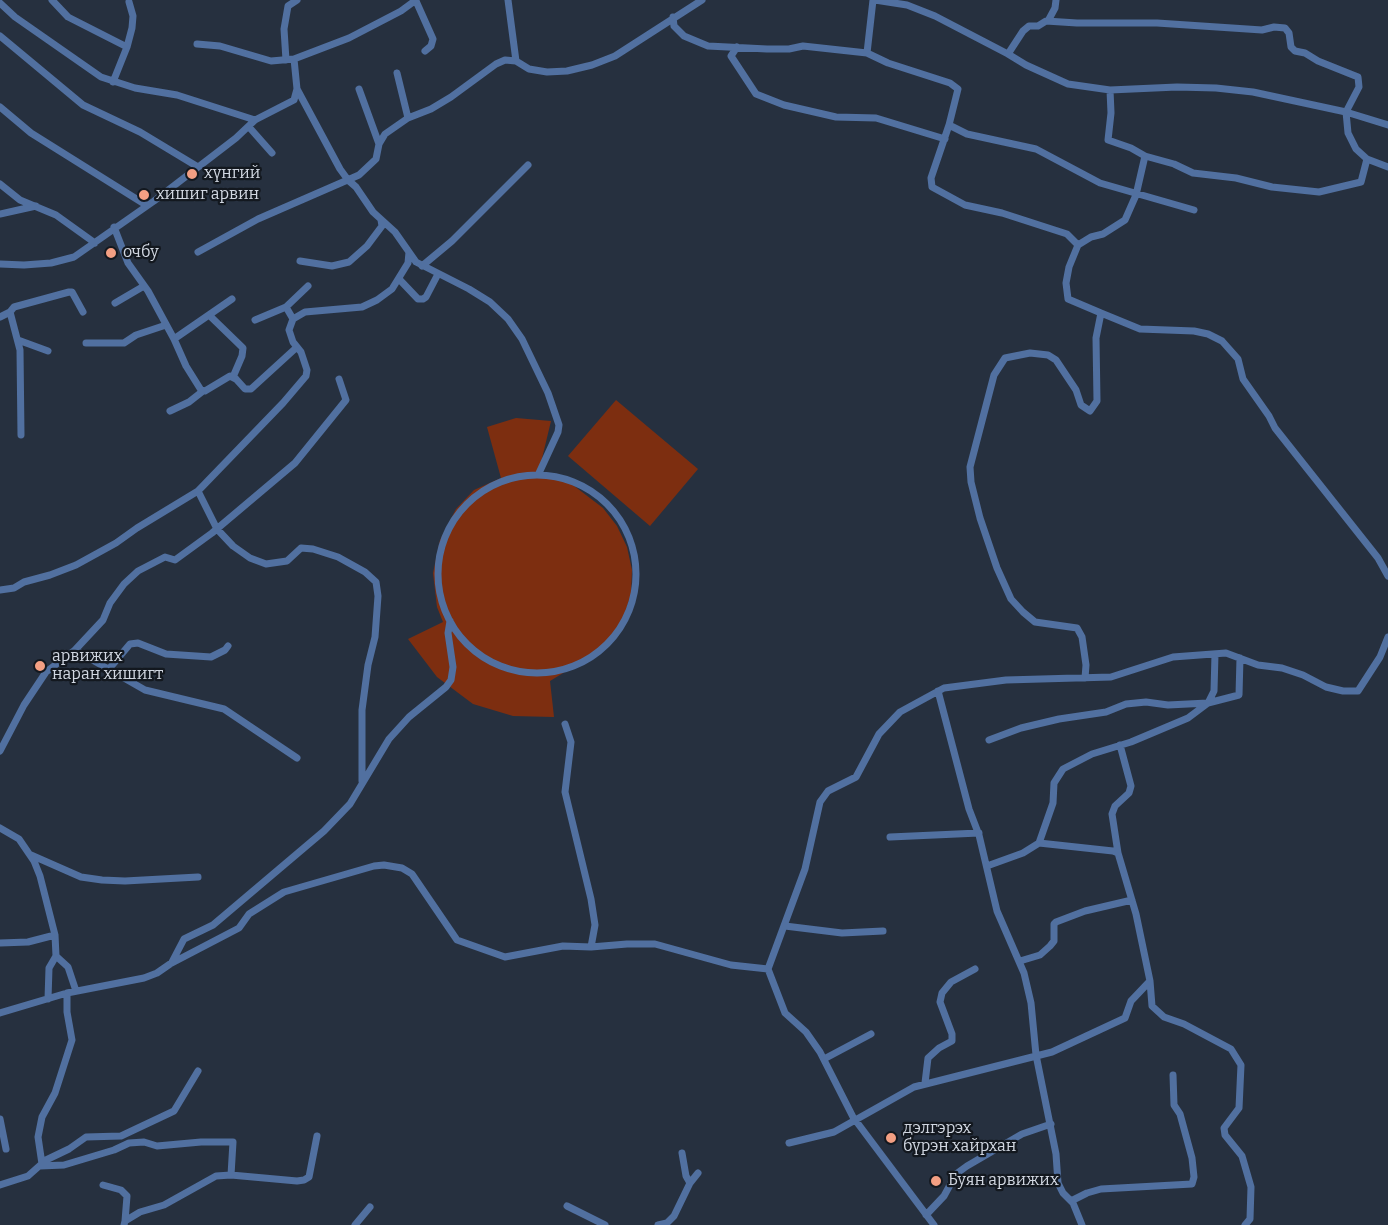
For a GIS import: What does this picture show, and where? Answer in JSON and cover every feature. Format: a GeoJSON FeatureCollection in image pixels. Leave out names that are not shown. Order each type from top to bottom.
{"type":"FeatureCollection","features":[{"type":"Feature","properties":{"kind":"street"},"geometry":{"type":"LineString","coordinates":[[52,0],[68,17],[127,47]]}},
{"type":"Feature","properties":{"kind":"street"},"geometry":{"type":"LineString","coordinates":[[297,0],[288,6],[284,29],[297,89],[309,115],[348,180],[381,220],[395,232],[416,262],[470,289],[490,303],[508,319],[522,339],[548,393],[559,425],[539,473]]}},
{"type":"Feature","properties":{"kind":"street"},"geometry":{"type":"LineString","coordinates":[[197,44],[220,46],[271,61],[290,60],[349,38],[401,11],[416,0],[433,39],[431,46],[425,51]]}},
{"type":"Feature","properties":{"kind":"street"},"geometry":{"type":"LineString","coordinates":[[507,0],[516,61]]}},
{"type":"Feature","properties":{"kind":"street"},"geometry":{"type":"LineString","coordinates":[[198,252],[258,219],[359,175],[376,159],[379,144],[385,134],[408,118],[431,109],[451,97],[496,64],[505,60],[516,61],[529,69],[547,72],[567,71],[592,65],[615,56],[702,0]]}},
{"type":"Feature","properties":{"kind":"street"},"geometry":{"type":"LineString","coordinates":[[867,53],[874,0],[907,5],[934,16],[1026,65],[1068,84],[1110,90],[1216,88],[1253,92],[1346,112],[1388,125]]}},
{"type":"Feature","properties":{"kind":"street"},"geometry":{"type":"LineString","coordinates":[[1048,21],[1055,8],[1056,0]]}},
{"type":"Feature","properties":{"kind":"street"},"geometry":{"type":"LineString","coordinates":[[113,82],[132,28],[133,16],[129,2]]}},
{"type":"Feature","properties":{"kind":"street"},"geometry":{"type":"LineString","coordinates":[[0,3],[15,17],[101,77],[113,82],[177,95],[255,120]]}},
{"type":"Feature","properties":{"kind":"street"},"geometry":{"type":"LineString","coordinates":[[673,17],[674,26],[684,36],[708,46],[789,49],[803,46],[867,53],[888,63],[950,83],[958,89],[945,139],[931,178],[932,187],[965,205],[1002,213],[1067,234],[1078,245]]}},
{"type":"Feature","properties":{"kind":"street"},"geometry":{"type":"LineString","coordinates":[[1008,54],[1023,31],[1029,26],[1038,26],[1048,21],[1157,23],[1262,30],[1274,27],[1285,28],[1289,33],[1291,47],[1295,51],[1305,53],[1318,61],[1358,77],[1359,87],[1346,112],[1348,133],[1356,150],[1367,159],[1388,167]]}},
{"type":"Feature","properties":{"kind":"street"},"geometry":{"type":"LineString","coordinates":[[0,36],[83,105],[140,132],[198,167]]}},
{"type":"Feature","properties":{"kind":"street"},"geometry":{"type":"LineString","coordinates":[[737,47],[731,56],[756,94],[784,105],[836,117],[876,118],[945,139]]}},
{"type":"Feature","properties":{"kind":"street"},"geometry":{"type":"LineString","coordinates":[[397,73],[408,118]]}},
{"type":"Feature","properties":{"kind":"street"},"geometry":{"type":"LineString","coordinates":[[0,264],[51,263],[74,257],[198,167],[236,138],[255,120],[294,100],[297,89]]}},
{"type":"Feature","properties":{"kind":"street"},"geometry":{"type":"LineString","coordinates":[[359,89],[379,144]]}},
{"type":"Feature","properties":{"kind":"street"},"geometry":{"type":"LineString","coordinates":[[1110,90],[1111,113],[1108,140],[1193,173],[1236,178],[1272,187],[1319,192],[1361,182],[1367,159]]}},
{"type":"Feature","properties":{"kind":"street"},"geometry":{"type":"LineString","coordinates":[[0,107],[31,133],[146,205]]}},
{"type":"Feature","properties":{"kind":"street"},"geometry":{"type":"LineString","coordinates":[[949,125],[967,134],[1036,149],[1100,183],[1194,210]]}},
{"type":"Feature","properties":{"kind":"street"},"geometry":{"type":"LineString","coordinates":[[249,127],[272,153]]}},
{"type":"Feature","properties":{"kind":"street"},"geometry":{"type":"LineString","coordinates":[[1145,156],[1136,195],[1125,220],[1103,234],[1091,237],[1078,245],[1069,267],[1066,283],[1068,298],[1140,329],[1194,331],[1208,334],[1222,341],[1239,359],[1243,379],[1275,428],[1378,558],[1388,576]]}},
{"type":"Feature","properties":{"kind":"street"},"geometry":{"type":"LineString","coordinates":[[422,266],[460,233],[528,165]]}},
{"type":"Feature","properties":{"kind":"street"},"geometry":{"type":"LineString","coordinates":[[0,184],[20,200],[57,214],[94,243]]}},
{"type":"Feature","properties":{"kind":"street"},"geometry":{"type":"LineString","coordinates":[[0,214],[36,206]]}},
{"type":"Feature","properties":{"kind":"street"},"geometry":{"type":"LineString","coordinates":[[300,261],[332,266],[349,262],[367,246],[382,226],[381,220]]}},
{"type":"Feature","properties":{"kind":"street"},"geometry":{"type":"LineString","coordinates":[[114,227],[128,263],[144,286],[174,339],[186,366],[203,391]]}},
{"type":"Feature","properties":{"kind":"street"},"geometry":{"type":"LineString","coordinates":[[0,590],[14,588],[24,582],[58,573],[76,565],[116,543],[198,491],[306,376],[306,365],[289,330],[293,319],[305,312],[362,307],[392,289],[408,263],[409,252]]}},
{"type":"Feature","properties":{"kind":"street"},"geometry":{"type":"LineString","coordinates":[[399,279],[418,299],[423,299],[438,274]]}},
{"type":"Feature","properties":{"kind":"street"},"geometry":{"type":"LineString","coordinates":[[115,303],[144,286]]}},
{"type":"Feature","properties":{"kind":"street"},"geometry":{"type":"LineString","coordinates":[[255,320],[286,307],[308,286]]}},
{"type":"Feature","properties":{"kind":"street"},"geometry":{"type":"LineString","coordinates":[[0,317],[14,307],[69,292],[72,292],[83,312]]}},
{"type":"Feature","properties":{"kind":"street"},"geometry":{"type":"LineString","coordinates":[[174,339],[232,299]]}},
{"type":"Feature","properties":{"kind":"street"},"geometry":{"type":"LineString","coordinates":[[286,307],[293,319]]}},
{"type":"Feature","properties":{"kind":"street"},"geometry":{"type":"LineString","coordinates":[[10,312],[21,357],[21,435]]}},
{"type":"Feature","properties":{"kind":"street"},"geometry":{"type":"LineString","coordinates":[[1085,678],[1086,665],[1082,637],[1077,628],[1035,621],[1011,599],[997,568],[980,518],[971,482],[970,467],[994,375],[1005,358],[1030,353],[1048,355],[1056,360],[1076,390],[1081,405],[1090,411],[1097,401],[1096,338],[1101,313]]}},
{"type":"Feature","properties":{"kind":"street"},"geometry":{"type":"LineString","coordinates":[[209,315],[243,348],[233,376]]}},
{"type":"Feature","properties":{"kind":"street"},"geometry":{"type":"LineString","coordinates":[[86,343],[124,343],[136,334],[166,325]]}},
{"type":"Feature","properties":{"kind":"street"},"geometry":{"type":"LineString","coordinates":[[18,340],[48,351]]}},
{"type":"Feature","properties":{"kind":"street"},"geometry":{"type":"LineString","coordinates":[[233,376],[245,389],[251,389],[297,347]]}},
{"type":"Feature","properties":{"kind":"street"},"geometry":{"type":"LineString","coordinates":[[170,411],[189,402],[227,377],[233,376]]}},
{"type":"Feature","properties":{"kind":"street"},"geometry":{"type":"LineString","coordinates":[[0,751],[18,715],[46,672],[75,650],[103,620],[110,603],[124,584],[138,571],[165,557],[175,560],[217,529],[296,463],[346,400],[339,379]]}},
{"type":"Feature","properties":{"kind":"street"},"geometry":{"type":"LineString","coordinates":[[539,473],[577,483],[608,505],[625,529],[632,544],[636,576],[630,604],[618,632],[605,647],[592,657],[554,671],[510,670],[491,663],[474,652],[457,634],[439,592],[440,556],[448,532],[457,515],[467,504],[497,483],[539,473]]}},
{"type":"Feature","properties":{"kind":"street"},"geometry":{"type":"LineString","coordinates":[[198,491],[217,529],[233,546],[250,558],[266,564],[287,561],[301,548],[313,549],[338,557],[365,572],[376,582],[378,596],[375,637],[368,665],[362,710],[362,781]]}},
{"type":"Feature","properties":{"kind":"street"},"geometry":{"type":"LineString","coordinates":[[170,964],[176,957],[184,939],[213,925],[324,831],[350,804],[362,781],[399,728],[446,687],[451,680],[453,667],[449,643],[450,621]]}},
{"type":"Feature","properties":{"kind":"street"},"geometry":{"type":"LineString","coordinates":[[934,1225],[855,1120],[824,1059],[806,1032],[785,1013],[768,969],[805,869],[820,802],[828,791],[856,777],[879,734],[900,712],[944,688],[996,681],[1111,677],[1173,657],[1226,653],[1303,675],[1326,687],[1342,691],[1358,691],[1380,657],[1388,637]]}},
{"type":"Feature","properties":{"kind":"street"},"geometry":{"type":"LineString","coordinates":[[110,669],[130,644],[138,643],[166,654],[211,657],[228,646]]}},
{"type":"Feature","properties":{"kind":"street"},"geometry":{"type":"LineString","coordinates":[[75,650],[146,690],[224,709],[297,758]]}},
{"type":"Feature","properties":{"kind":"street"},"geometry":{"type":"LineString","coordinates":[[987,866],[1023,854],[1039,843],[1053,803],[1054,783],[1063,769],[1092,754],[1188,718],[1208,703],[1214,691],[1215,654]]}},
{"type":"Feature","properties":{"kind":"street"},"geometry":{"type":"LineString","coordinates":[[989,740],[1022,728],[1059,719],[1106,712],[1126,704],[1208,703],[1239,695],[1240,658]]}},
{"type":"Feature","properties":{"kind":"street"},"geometry":{"type":"LineString","coordinates":[[938,691],[969,809],[979,833],[997,911],[1020,961],[1031,1004],[1037,1056],[1056,1154],[1057,1181],[1060,1190],[1071,1201],[1082,1225]]}},
{"type":"Feature","properties":{"kind":"street"},"geometry":{"type":"LineString","coordinates":[[565,724],[571,742],[565,792],[591,899],[595,925],[591,947]]}},
{"type":"Feature","properties":{"kind":"street"},"geometry":{"type":"LineString","coordinates":[[1120,745],[1131,786],[1129,793],[1115,806],[1112,814],[1118,854],[1132,900],[1150,981],[1152,1006],[1164,1017],[1184,1024],[1231,1049],[1241,1065],[1239,1108],[1224,1128],[1225,1135],[1242,1156],[1251,1187],[1250,1219],[1245,1225]]}},
{"type":"Feature","properties":{"kind":"street"},"geometry":{"type":"LineString","coordinates":[[0,828],[19,839],[34,861],[40,876],[55,935],[56,956],[48,968],[48,999]]}},
{"type":"Feature","properties":{"kind":"street"},"geometry":{"type":"LineString","coordinates":[[890,837],[979,833]]}},
{"type":"Feature","properties":{"kind":"street"},"geometry":{"type":"LineString","coordinates":[[1039,843],[1113,851],[1118,854]]}},
{"type":"Feature","properties":{"kind":"street"},"geometry":{"type":"LineString","coordinates":[[28,854],[81,877],[102,880],[125,881],[198,876]]}},
{"type":"Feature","properties":{"kind":"street"},"geometry":{"type":"LineString","coordinates":[[0,1013],[67,993],[144,978],[157,973],[170,964],[230,934],[239,928],[249,914],[284,892],[384,865],[402,868],[412,874],[457,940],[505,957],[561,946],[657,944],[731,965],[768,969]]}},
{"type":"Feature","properties":{"kind":"street"},"geometry":{"type":"LineString","coordinates":[[1020,961],[1040,955],[1050,946],[1054,941],[1053,924],[1056,922],[1085,911],[1132,900]]}},
{"type":"Feature","properties":{"kind":"street"},"geometry":{"type":"LineString","coordinates":[[785,926],[842,933],[883,931]]}},
{"type":"Feature","properties":{"kind":"street"},"geometry":{"type":"LineString","coordinates":[[0,943],[28,942],[55,935]]}},
{"type":"Feature","properties":{"kind":"street"},"geometry":{"type":"LineString","coordinates":[[56,956],[68,968],[76,991]]}},
{"type":"Feature","properties":{"kind":"street"},"geometry":{"type":"LineString","coordinates":[[925,1083],[928,1058],[939,1048],[952,1041],[952,1034],[940,1002],[942,993],[951,982],[975,969]]}},
{"type":"Feature","properties":{"kind":"street"},"geometry":{"type":"LineString","coordinates":[[789,1143],[834,1131],[925,1083],[1052,1052],[1125,1018],[1131,1001],[1150,981]]}},
{"type":"Feature","properties":{"kind":"street"},"geometry":{"type":"LineString","coordinates":[[41,1165],[38,1137],[42,1117],[55,1093],[72,1040],[67,1012],[67,993]]}},
{"type":"Feature","properties":{"kind":"street"},"geometry":{"type":"LineString","coordinates":[[824,1059],[871,1034]]}},
{"type":"Feature","properties":{"kind":"street"},"geometry":{"type":"LineString","coordinates":[[0,1185],[28,1176],[46,1160],[69,1149],[86,1137],[121,1136],[174,1111],[198,1071]]}},
{"type":"Feature","properties":{"kind":"street"},"geometry":{"type":"LineString","coordinates":[[1071,1201],[1101,1189],[1192,1184],[1194,1177],[1192,1158],[1180,1114],[1174,1105],[1173,1075]]}},
{"type":"Feature","properties":{"kind":"street"},"geometry":{"type":"LineString","coordinates":[[0,1119],[6,1149]]}},
{"type":"Feature","properties":{"kind":"street"},"geometry":{"type":"LineString","coordinates":[[926,1215],[944,1196],[956,1174],[966,1166],[982,1159],[1022,1134],[1050,1124]]}},
{"type":"Feature","properties":{"kind":"street"},"geometry":{"type":"LineString","coordinates":[[124,1223],[140,1212],[171,1202],[179,1195],[216,1176],[231,1174],[304,1180],[309,1177],[317,1136]]}},
{"type":"Feature","properties":{"kind":"street"},"geometry":{"type":"LineString","coordinates":[[41,1165],[64,1165],[114,1150],[129,1143],[144,1142],[157,1146],[233,1142],[231,1174]]}},
{"type":"Feature","properties":{"kind":"street"},"geometry":{"type":"LineString","coordinates":[[682,1153],[686,1176],[690,1183]]}},
{"type":"Feature","properties":{"kind":"street"},"geometry":{"type":"LineString","coordinates":[[658,1225],[667,1223],[674,1216],[690,1183],[698,1173]]}},
{"type":"Feature","properties":{"kind":"street"},"geometry":{"type":"LineString","coordinates":[[103,1185],[121,1190],[127,1196],[124,1223]]}},
{"type":"Feature","properties":{"kind":"street"},"geometry":{"type":"LineString","coordinates":[[567,1206],[605,1225]]}},
{"type":"Feature","properties":{"kind":"street"},"geometry":{"type":"LineString","coordinates":[[355,1225],[370,1207]]}},
{"type":"Feature","properties":{"kind":"shaded area"},"geometry":{"type":"Polygon","coordinates":[[[616,400],[698,469],[650,526],[568,456],[616,400]]]}},
{"type":"Feature","properties":{"kind":"shaded area"},"geometry":{"type":"Polygon","coordinates":[[[516,418],[551,421],[538,475],[565,479],[603,508],[617,526],[627,547],[632,570],[631,594],[624,616],[612,636],[596,653],[550,681],[554,717],[513,716],[473,704],[437,677],[408,639],[443,622],[437,607],[433,573],[440,540],[456,509],[474,490],[501,478],[487,427],[516,418]]]}},
{"type":"Feature","properties":{"kind":"place","name":"хүнгий"},"geometry":{"type":"Point","coordinates":[192,174]}},
{"type":"Feature","properties":{"kind":"place","name":"хишиг арвин"},"geometry":{"type":"Point","coordinates":[144,195]}},
{"type":"Feature","properties":{"kind":"place","name":"очбу"},"geometry":{"type":"Point","coordinates":[111,253]}},
{"type":"Feature","properties":{"kind":"place","name":"арвижих наран хишигт"},"geometry":{"type":"Point","coordinates":[40,666]}},
{"type":"Feature","properties":{"kind":"place","name":"дэлгэрэх бүрэн хайрхан"},"geometry":{"type":"Point","coordinates":[891,1138]}},
{"type":"Feature","properties":{"kind":"place","name":"Буян арвижих"},"geometry":{"type":"Point","coordinates":[936,1181]}}]}
